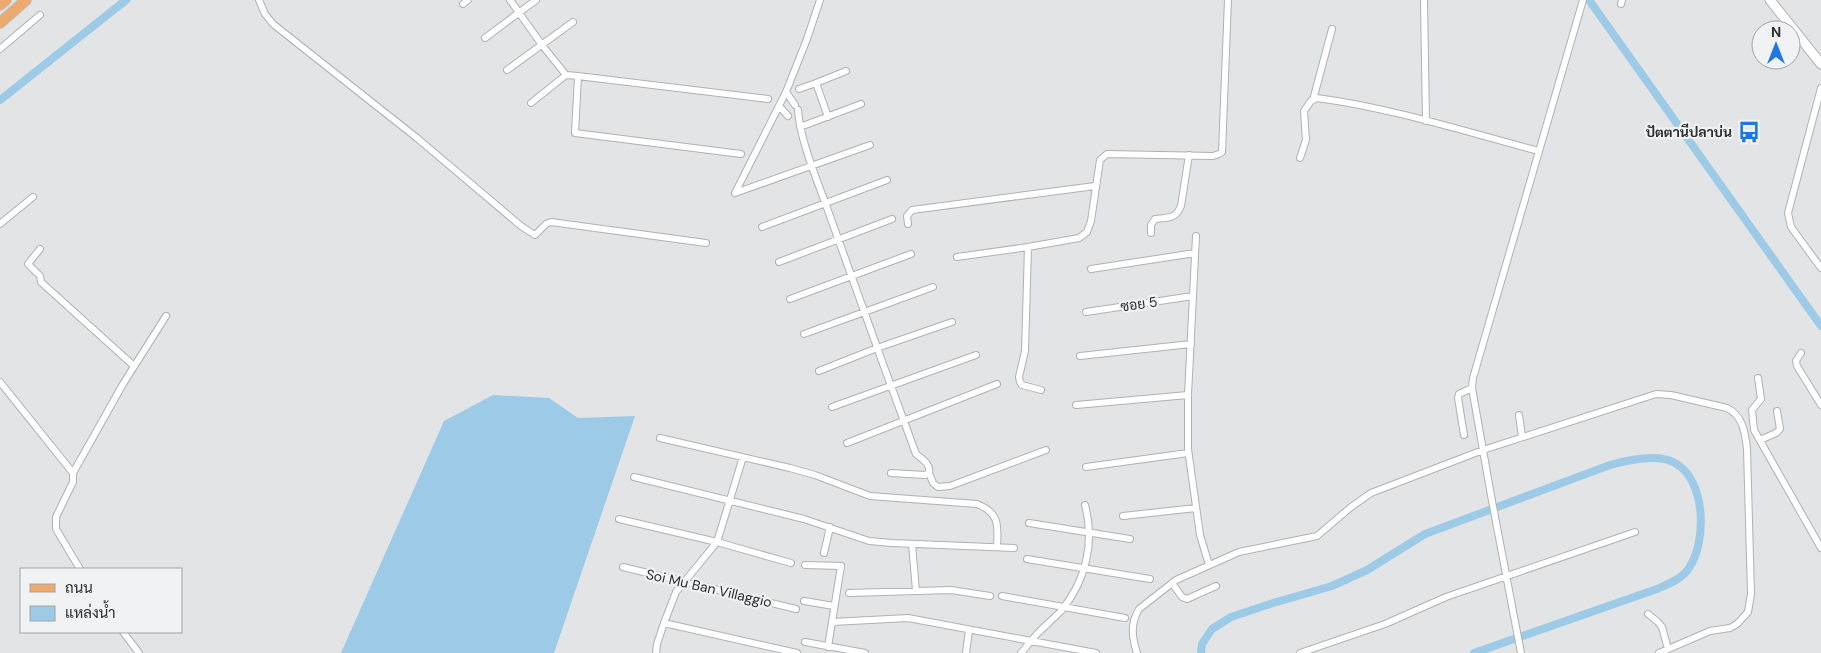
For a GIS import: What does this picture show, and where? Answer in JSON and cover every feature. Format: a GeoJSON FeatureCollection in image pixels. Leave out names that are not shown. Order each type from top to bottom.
{"type":"FeatureCollection","features":[{"type":"Feature","properties":{"kind":"main road"},"geometry":{"type":"LineString","coordinates":[[0,5],[6,0]]}},
{"type":"Feature","properties":{"kind":"main road"},"geometry":{"type":"LineString","coordinates":[[0,23],[26,0]]}},
{"type":"Feature","properties":{"kind":"main road"},"geometry":{"type":"LineString","coordinates":[[1770,0],[1821,64]]}},
{"type":"Feature","properties":{"kind":"street"},"geometry":{"type":"LineString","coordinates":[[259,0],[272,24],[416,138],[521,226],[535,235],[546,224],[551,222],[706,243]]}},
{"type":"Feature","properties":{"kind":"street"},"geometry":{"type":"LineString","coordinates":[[510,0],[566,75]]}},
{"type":"Feature","properties":{"kind":"street"},"geometry":{"type":"LineString","coordinates":[[484,38],[536,0]]}},
{"type":"Feature","properties":{"kind":"street"},"geometry":{"type":"LineString","coordinates":[[820,0],[780,107],[735,193],[870,145]]}},
{"type":"Feature","properties":{"kind":"street"},"geometry":{"type":"LineString","coordinates":[[957,257],[1079,238],[1087,232],[1100,160],[1107,154],[1189,155],[1219,154],[1222,152],[1224,147],[1228,0]]}},
{"type":"Feature","properties":{"kind":"street"},"geometry":{"type":"LineString","coordinates":[[1424,0],[1426,121]]}},
{"type":"Feature","properties":{"kind":"street"},"geometry":{"type":"LineString","coordinates":[[1520,652],[1472,388],[1473,378],[1583,0]]}},
{"type":"Feature","properties":{"kind":"street"},"geometry":{"type":"LineString","coordinates":[[0,50],[40,15]]}},
{"type":"Feature","properties":{"kind":"street"},"geometry":{"type":"LineString","coordinates":[[507,70],[573,22]]}},
{"type":"Feature","properties":{"kind":"street"},"geometry":{"type":"LineString","coordinates":[[1313,100],[1332,29]]}},
{"type":"Feature","properties":{"kind":"street"},"geometry":{"type":"LineString","coordinates":[[799,89],[846,71]]}},
{"type":"Feature","properties":{"kind":"street"},"geometry":{"type":"LineString","coordinates":[[531,103],[566,75],[768,98]]}},
{"type":"Feature","properties":{"kind":"street"},"geometry":{"type":"LineString","coordinates":[[578,76],[575,133],[741,154]]}},
{"type":"Feature","properties":{"kind":"street"},"geometry":{"type":"LineString","coordinates":[[816,83],[828,116]]}},
{"type":"Feature","properties":{"kind":"street"},"geometry":{"type":"LineString","coordinates":[[1821,88],[1788,213],[1791,227],[1821,268]]}},
{"type":"Feature","properties":{"kind":"street"},"geometry":{"type":"LineString","coordinates":[[786,92],[797,108],[795,122]]}},
{"type":"Feature","properties":{"kind":"street"},"geometry":{"type":"LineString","coordinates":[[1300,158],[1306,140],[1304,111],[1307,104],[1313,100],[1324,99],[1426,121],[1539,151]]}},
{"type":"Feature","properties":{"kind":"street"},"geometry":{"type":"LineString","coordinates":[[795,122],[828,116],[861,104]]}},
{"type":"Feature","properties":{"kind":"street"},"geometry":{"type":"LineString","coordinates":[[780,107],[795,122],[916,454],[930,469],[929,473],[933,483],[938,487],[950,486],[1046,450]]}},
{"type":"Feature","properties":{"kind":"street"},"geometry":{"type":"LineString","coordinates":[[1150,234],[1151,225],[1155,219],[1175,216],[1178,213],[1181,206],[1189,155]]}},
{"type":"Feature","properties":{"kind":"street"},"geometry":{"type":"LineString","coordinates":[[762,227],[887,180]]}},
{"type":"Feature","properties":{"kind":"street"},"geometry":{"type":"LineString","coordinates":[[908,224],[907,216],[912,210],[1095,186]]}},
{"type":"Feature","properties":{"kind":"street"},"geometry":{"type":"LineString","coordinates":[[0,224],[33,197]]}},
{"type":"Feature","properties":{"kind":"street"},"geometry":{"type":"LineString","coordinates":[[779,262],[892,219]]}},
{"type":"Feature","properties":{"kind":"street"},"geometry":{"type":"LineString","coordinates":[[1196,236],[1188,395],[1188,453],[1200,535],[1209,565]]}},
{"type":"Feature","properties":{"kind":"street"},"geometry":{"type":"LineString","coordinates":[[1028,247],[1025,351],[1019,376],[1022,385],[1041,390]]}},
{"type":"Feature","properties":{"kind":"street"},"geometry":{"type":"LineString","coordinates":[[40,249],[28,264],[40,276],[41,282],[134,366]]}},
{"type":"Feature","properties":{"kind":"street"},"geometry":{"type":"LineString","coordinates":[[1091,269],[1195,253]]}},
{"type":"Feature","properties":{"kind":"street"},"geometry":{"type":"LineString","coordinates":[[790,299],[911,254]]}},
{"type":"Feature","properties":{"kind":"street"},"geometry":{"type":"LineString","coordinates":[[804,334],[933,287]]}},
{"type":"Feature","properties":{"kind":"street","name":"ซอย 5"},"geometry":{"type":"LineString","coordinates":[[1086,312],[1193,296]]}},
{"type":"Feature","properties":{"kind":"street"},"geometry":{"type":"LineString","coordinates":[[79,568],[56,529],[54,523],[56,517],[73,482],[73,473],[134,366],[166,316]]}},
{"type":"Feature","properties":{"kind":"street"},"geometry":{"type":"LineString","coordinates":[[820,371],[877,348],[952,322]]}},
{"type":"Feature","properties":{"kind":"street"},"geometry":{"type":"LineString","coordinates":[[1080,356],[1191,344]]}},
{"type":"Feature","properties":{"kind":"street"},"geometry":{"type":"LineString","coordinates":[[1801,353],[1796,358],[1797,366],[1821,405]]}},
{"type":"Feature","properties":{"kind":"street"},"geometry":{"type":"LineString","coordinates":[[832,407],[976,355]]}},
{"type":"Feature","properties":{"kind":"street"},"geometry":{"type":"LineString","coordinates":[[1758,378],[1761,399],[1753,407],[1754,430],[1821,548]]}},
{"type":"Feature","properties":{"kind":"street"},"geometry":{"type":"LineString","coordinates":[[0,382],[73,473]]}},
{"type":"Feature","properties":{"kind":"street"},"geometry":{"type":"LineString","coordinates":[[847,443],[997,384]]}},
{"type":"Feature","properties":{"kind":"street"},"geometry":{"type":"LineString","coordinates":[[1464,436],[1458,398],[1459,394],[1472,388]]}},
{"type":"Feature","properties":{"kind":"street"},"geometry":{"type":"LineString","coordinates":[[1137,653],[1132,629],[1138,609],[1172,583],[1239,552],[1317,536],[1351,507],[1371,493],[1483,450],[1656,394],[1671,395],[1726,408],[1735,412],[1739,418],[1746,437],[1747,449],[1750,604],[1748,612],[1737,624],[1730,628],[1710,631],[1659,653]]}},
{"type":"Feature","properties":{"kind":"street"},"geometry":{"type":"LineString","coordinates":[[1076,406],[1188,395]]}},
{"type":"Feature","properties":{"kind":"street"},"geometry":{"type":"LineString","coordinates":[[1760,440],[1776,433],[1780,429],[1776,411]]}},
{"type":"Feature","properties":{"kind":"street"},"geometry":{"type":"LineString","coordinates":[[1519,415],[1522,438]]}},
{"type":"Feature","properties":{"kind":"street"},"geometry":{"type":"LineString","coordinates":[[660,438],[815,475],[870,496],[977,504],[984,507],[997,520],[997,547]]}},
{"type":"Feature","properties":{"kind":"street"},"geometry":{"type":"LineString","coordinates":[[1086,466],[1188,453]]}},
{"type":"Feature","properties":{"kind":"street"},"geometry":{"type":"LineString","coordinates":[[656,653],[657,644],[671,601],[683,582],[717,542],[743,457]]}},
{"type":"Feature","properties":{"kind":"street"},"geometry":{"type":"LineString","coordinates":[[891,473],[919,476],[929,473]]}},
{"type":"Feature","properties":{"kind":"street"},"geometry":{"type":"LineString","coordinates":[[634,477],[797,517],[869,541],[1014,548]]}},
{"type":"Feature","properties":{"kind":"street"},"geometry":{"type":"LineString","coordinates":[[1021,653],[1076,590],[1084,569],[1090,532],[1085,505]]}},
{"type":"Feature","properties":{"kind":"street"},"geometry":{"type":"LineString","coordinates":[[1124,516],[1196,508]]}},
{"type":"Feature","properties":{"kind":"street"},"geometry":{"type":"LineString","coordinates":[[620,519],[717,542],[791,563]]}},
{"type":"Feature","properties":{"kind":"street"},"geometry":{"type":"LineString","coordinates":[[1029,522],[1130,539]]}},
{"type":"Feature","properties":{"kind":"street"},"geometry":{"type":"LineString","coordinates":[[824,553],[830,527]]}},
{"type":"Feature","properties":{"kind":"street"},"geometry":{"type":"LineString","coordinates":[[1300,653],[1385,624],[1446,597],[1635,532]]}},
{"type":"Feature","properties":{"kind":"street"},"geometry":{"type":"LineString","coordinates":[[912,544],[916,590]]}},
{"type":"Feature","properties":{"kind":"street"},"geometry":{"type":"LineString","coordinates":[[1027,559],[1150,579]]}},
{"type":"Feature","properties":{"kind":"street"},"geometry":{"type":"LineString","coordinates":[[806,565],[841,566],[828,646]]}},
{"type":"Feature","properties":{"kind":"street","name":"Soi Mu Ban Villaggio"},"geometry":{"type":"LineString","coordinates":[[623,567],[796,609]]}},
{"type":"Feature","properties":{"kind":"street"},"geometry":{"type":"LineString","coordinates":[[1172,583],[1182,597],[1187,599],[1216,586]]}},
{"type":"Feature","properties":{"kind":"street"},"geometry":{"type":"LineString","coordinates":[[849,593],[960,590],[990,596]]}},
{"type":"Feature","properties":{"kind":"street"},"geometry":{"type":"LineString","coordinates":[[1002,596],[1126,618]]}},
{"type":"Feature","properties":{"kind":"street"},"geometry":{"type":"LineString","coordinates":[[804,601],[834,606]]}},
{"type":"Feature","properties":{"kind":"street"},"geometry":{"type":"LineString","coordinates":[[1648,614],[1662,627],[1668,649]]}},
{"type":"Feature","properties":{"kind":"street"},"geometry":{"type":"LineString","coordinates":[[832,622],[908,618],[1096,653]]}},
{"type":"Feature","properties":{"kind":"street"},"geometry":{"type":"LineString","coordinates":[[664,623],[797,653]]}},
{"type":"Feature","properties":{"kind":"street"},"geometry":{"type":"LineString","coordinates":[[966,653],[969,630]]}},
{"type":"Feature","properties":{"kind":"street"},"geometry":{"type":"LineString","coordinates":[[124,633],[138,653]]}},
{"type":"Feature","properties":{"kind":"street"},"geometry":{"type":"LineString","coordinates":[[805,642],[865,653]]}},
{"type":"Feature","properties":{"kind":"water"},"geometry":{"type":"Polygon","coordinates":[[[493,395],[549,398],[578,418],[635,416],[554,653],[341,653],[444,421],[493,395]]]}},
{"type":"Feature","properties":{"kind":"waterway"},"geometry":{"type":"LineString","coordinates":[[0,100],[126,0]]}},
{"type":"Feature","properties":{"kind":"waterway"},"geometry":{"type":"LineString","coordinates":[[1589,0],[1821,326]]}},
{"type":"Feature","properties":{"kind":"waterway"},"geometry":{"type":"LineString","coordinates":[[1201,653],[1202,644],[1212,629],[1231,617],[1332,586],[1367,570],[1425,534],[1617,463],[1643,458],[1660,458],[1675,463],[1685,471],[1693,483],[1698,497],[1701,527],[1695,556],[1683,575],[1657,589],[1474,653]]}},
{"type":"Feature","properties":{"kind":"place","name":"ปัตตานีปลาบ่น"},"geometry":{"type":"Point","coordinates":[1749,132]}}]}
